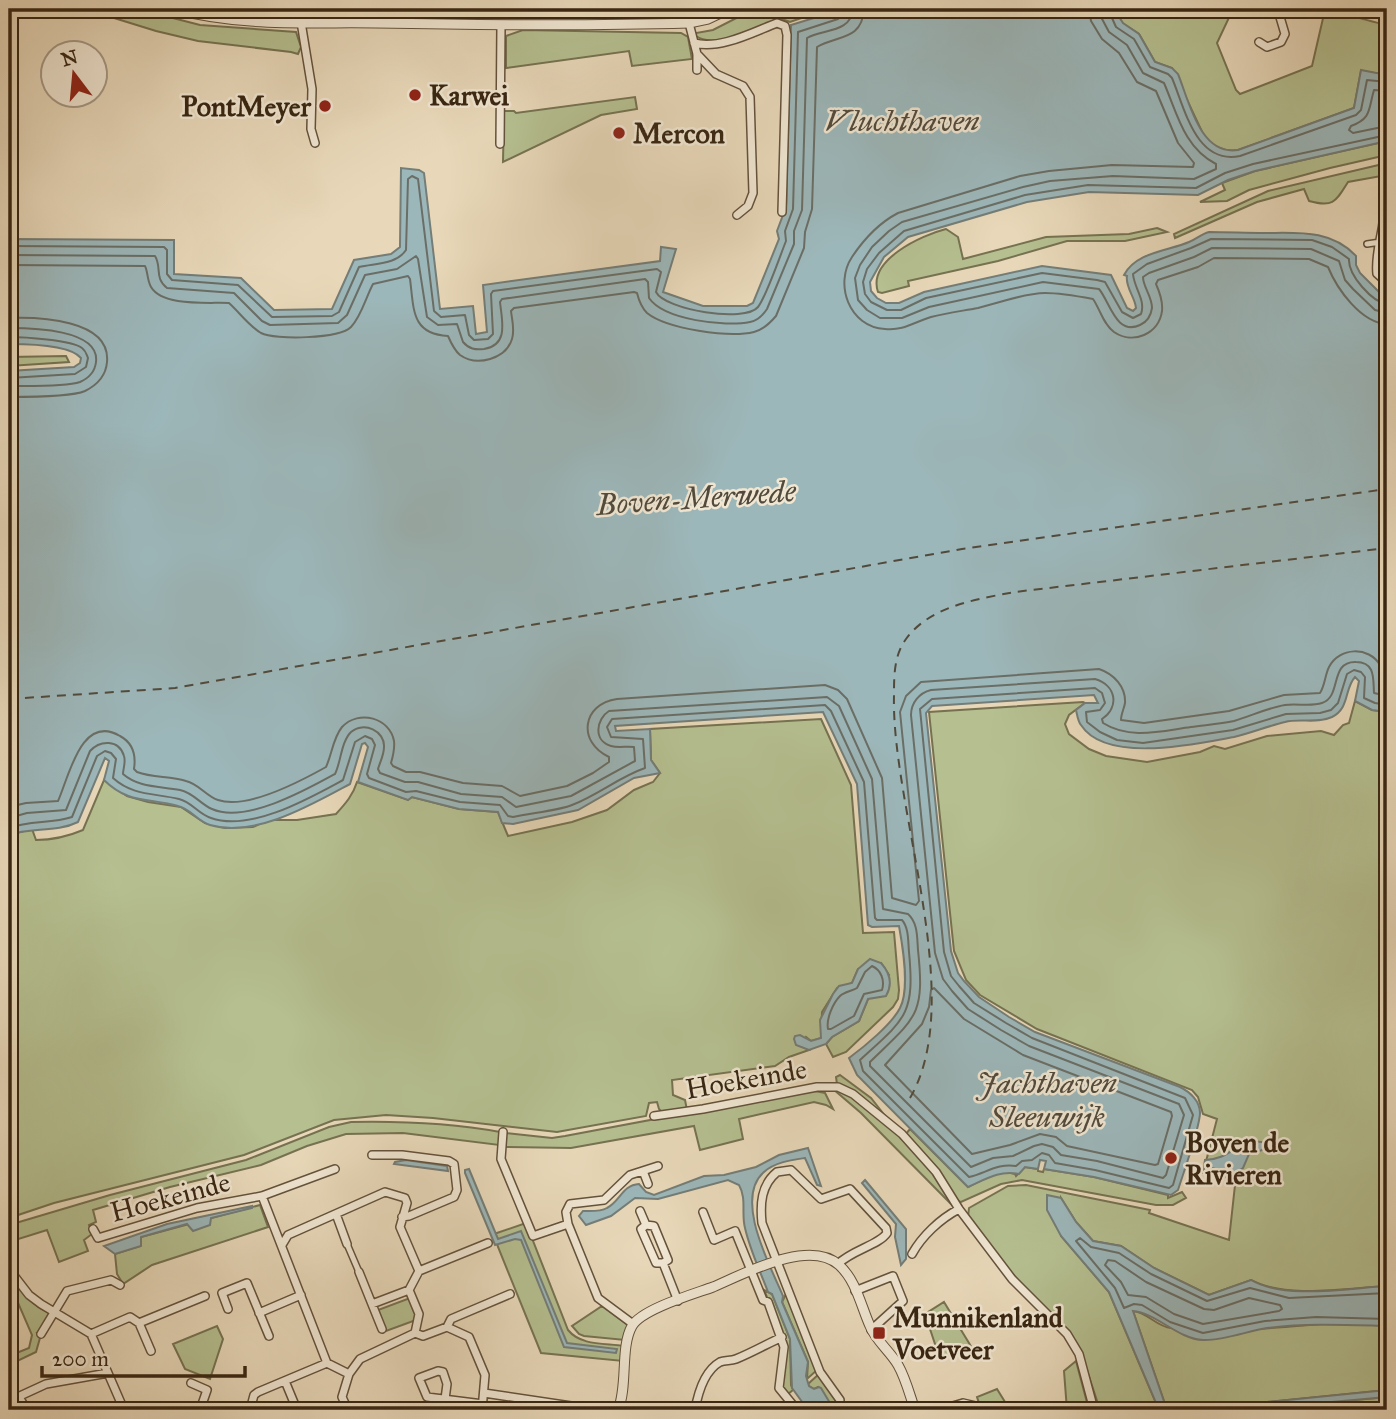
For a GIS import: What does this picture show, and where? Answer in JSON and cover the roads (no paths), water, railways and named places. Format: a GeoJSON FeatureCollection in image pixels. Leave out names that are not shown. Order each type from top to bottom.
{"type":"FeatureCollection","features":[{"type":"Feature","properties":{"kind":"street"},"geometry":{"type":"LineString","coordinates":[[175,9],[219,18],[500,25],[689,23],[708,19],[729,9]]}},
{"type":"Feature","properties":{"kind":"street"},"geometry":{"type":"LineString","coordinates":[[1259,41],[1270,47],[1281,43],[1285,34],[1280,17],[1289,9]]}},
{"type":"Feature","properties":{"kind":"street"},"geometry":{"type":"LineString","coordinates":[[1380,9],[1387,13]]}},
{"type":"Feature","properties":{"kind":"street"},"geometry":{"type":"LineString","coordinates":[[301,22],[312,89],[311,129],[315,143]]}},
{"type":"Feature","properties":{"kind":"street"},"geometry":{"type":"LineString","coordinates":[[689,23],[697,70]]}},
{"type":"Feature","properties":{"kind":"street"},"geometry":{"type":"LineString","coordinates":[[694,43],[718,43],[777,23],[785,26],[787,36],[782,212]]}},
{"type":"Feature","properties":{"kind":"street"},"geometry":{"type":"LineString","coordinates":[[500,25],[500,144]]}},
{"type":"Feature","properties":{"kind":"street"},"geometry":{"type":"LineString","coordinates":[[696,54],[716,74],[743,86],[750,97],[753,194],[748,206],[737,215]]}},
{"type":"Feature","properties":{"kind":"street"},"geometry":{"type":"LineString","coordinates":[[1387,197],[1382,198],[1384,208],[1374,257],[1376,274],[1387,284]]}},
{"type":"Feature","properties":{"kind":"street"},"geometry":{"type":"LineString","coordinates":[[1367,244],[1387,241]]}},
{"type":"Feature","properties":{"kind":"street","name":"Hoekeinde"},"geometry":{"type":"LineString","coordinates":[[654,1116],[809,1088],[838,1087],[859,1098],[902,1134],[936,1172],[959,1209],[1012,1279],[1067,1334],[1079,1354],[1094,1410]]}},
{"type":"Feature","properties":{"kind":"street"},"geometry":{"type":"LineString","coordinates":[[503,1132],[501,1159],[533,1236],[568,1224]]}},
{"type":"Feature","properties":{"kind":"street"},"geometry":{"type":"LineString","coordinates":[[372,1155],[402,1155],[449,1161],[454,1164],[457,1190],[454,1197],[402,1217]]}},
{"type":"Feature","properties":{"kind":"street"},"geometry":{"type":"LineString","coordinates":[[633,1324],[598,1298],[568,1224],[566,1212],[570,1204],[604,1200],[623,1180],[658,1166]]}},
{"type":"Feature","properties":{"kind":"street","name":"Hoekeinde"},"geometry":{"type":"LineString","coordinates":[[93,1229],[98,1238],[197,1208],[262,1196],[335,1169]]}},
{"type":"Feature","properties":{"kind":"street"},"geometry":{"type":"LineString","coordinates":[[838,1264],[848,1254],[882,1239],[887,1233],[886,1228],[854,1191],[846,1189],[821,1199],[791,1170],[784,1170],[772,1177],[763,1192],[760,1208],[762,1223],[775,1263],[820,1371],[840,1400],[839,1410]]}},
{"type":"Feature","properties":{"kind":"street"},"geometry":{"type":"LineString","coordinates":[[643,1171],[648,1184]]}},
{"type":"Feature","properties":{"kind":"street"},"geometry":{"type":"LineString","coordinates":[[282,1245],[288,1235],[385,1192],[405,1198],[407,1203],[400,1227],[419,1271]]}},
{"type":"Feature","properties":{"kind":"street","name":"Hoekeinde"},"geometry":{"type":"LineString","coordinates":[[262,1196],[327,1363]]}},
{"type":"Feature","properties":{"kind":"street"},"geometry":{"type":"LineString","coordinates":[[912,1254],[923,1238],[948,1214],[959,1209]]}},
{"type":"Feature","properties":{"kind":"street"},"geometry":{"type":"LineString","coordinates":[[640,1211],[646,1225]]}},
{"type":"Feature","properties":{"kind":"street"},"geometry":{"type":"LineString","coordinates":[[703,1212],[714,1240],[734,1231],[755,1270],[764,1300],[768,1302],[782,1337],[784,1347],[779,1388],[797,1410]]}},
{"type":"Feature","properties":{"kind":"street"},"geometry":{"type":"LineString","coordinates":[[336,1214],[382,1329]]}},
{"type":"Feature","properties":{"kind":"street"},"geometry":{"type":"LineString","coordinates":[[646,1225],[654,1226],[668,1260],[663,1263],[656,1263],[653,1258],[641,1229],[646,1225]]}},
{"type":"Feature","properties":{"kind":"street"},"geometry":{"type":"LineString","coordinates":[[372,1304],[409,1290],[419,1271],[488,1243]]}},
{"type":"Feature","properties":{"kind":"street"},"geometry":{"type":"LineString","coordinates":[[618,1410],[622,1401],[627,1343],[633,1324],[651,1311],[798,1254],[813,1254],[838,1264],[855,1291],[871,1330],[898,1365],[915,1410]]}},
{"type":"Feature","properties":{"kind":"street"},"geometry":{"type":"LineString","coordinates":[[663,1263],[678,1301]]}},
{"type":"Feature","properties":{"kind":"street"},"geometry":{"type":"LineString","coordinates":[[11,1274],[29,1295],[91,1334],[124,1410]]}},
{"type":"Feature","properties":{"kind":"street"},"geometry":{"type":"LineString","coordinates":[[855,1291],[893,1276],[903,1301],[871,1330]]}},
{"type":"Feature","properties":{"kind":"street"},"geometry":{"type":"LineString","coordinates":[[41,1334],[67,1291],[111,1280],[120,1285]]}},
{"type":"Feature","properties":{"kind":"street"},"geometry":{"type":"LineString","coordinates":[[228,1309],[222,1293],[247,1283],[269,1336]]}},
{"type":"Feature","properties":{"kind":"street"},"geometry":{"type":"LineString","coordinates":[[409,1290],[419,1314],[415,1333]]}},
{"type":"Feature","properties":{"kind":"street"},"geometry":{"type":"LineString","coordinates":[[348,1410],[342,1397],[349,1374],[360,1359],[415,1333],[423,1336],[447,1327],[451,1319],[510,1294]]}},
{"type":"Feature","properties":{"kind":"street"},"geometry":{"type":"LineString","coordinates":[[259,1312],[301,1295]]}},
{"type":"Feature","properties":{"kind":"street"},"geometry":{"type":"LineString","coordinates":[[139,1323],[205,1296]]}},
{"type":"Feature","properties":{"kind":"street"},"geometry":{"type":"LineString","coordinates":[[91,1334],[130,1317],[139,1323],[151,1351]]}},
{"type":"Feature","properties":{"kind":"street"},"geometry":{"type":"LineString","coordinates":[[445,1399],[447,1384],[443,1372],[438,1371],[419,1378],[426,1397],[482,1407],[485,1375],[469,1337],[447,1327]]}},
{"type":"Feature","properties":{"kind":"street"},"geometry":{"type":"LineString","coordinates":[[695,1410],[705,1376],[721,1362],[738,1358],[782,1337]]}},
{"type":"Feature","properties":{"kind":"street"},"geometry":{"type":"LineString","coordinates":[[250,1410],[254,1395],[258,1392],[327,1363],[349,1374]]}},
{"type":"Feature","properties":{"kind":"street"},"geometry":{"type":"LineString","coordinates":[[9,1401],[46,1384],[108,1373]]}},
{"type":"Feature","properties":{"kind":"street"},"geometry":{"type":"LineString","coordinates":[[285,1381],[297,1410]]}},
{"type":"Feature","properties":{"kind":"street"},"geometry":{"type":"LineString","coordinates":[[191,1383],[207,1390],[201,1410]]}},
{"type":"Feature","properties":{"kind":"street"},"geometry":{"type":"LineString","coordinates":[[484,1393],[598,1410]]}},
{"type":"Feature","properties":{"kind":"street"},"geometry":{"type":"LineString","coordinates":[[19,1397],[27,1410]]}},
{"type":"Feature","properties":{"kind":"street"},"geometry":{"type":"LineString","coordinates":[[939,1410],[963,1403],[993,1410]]}},
{"type":"Feature","properties":{"kind":"water"},"geometry":{"type":"Polygon","coordinates":[[[843,9],[1114,9],[1123,23],[1139,34],[1155,62],[1172,68],[1178,74],[1205,136],[1225,150],[1238,150],[1354,108],[1361,70],[1387,75],[1387,141],[1255,171],[1228,180],[1198,195],[1089,192],[1027,202],[908,237],[884,257],[870,282],[871,291],[877,298],[886,303],[899,303],[924,292],[1042,266],[1111,275],[1127,308],[1133,311],[1135,304],[1127,284],[1127,276],[1124,275],[1129,267],[1144,257],[1189,242],[1209,232],[1301,233],[1325,237],[1346,247],[1356,256],[1360,273],[1387,300],[1387,712],[1372,710],[1355,701],[1359,681],[1355,677],[1342,709],[1332,717],[1314,721],[1291,721],[1198,744],[1153,748],[1130,748],[1093,737],[1080,724],[1076,710],[1085,703],[1098,703],[1094,695],[932,706],[926,713],[951,951],[958,973],[979,997],[1035,1032],[1180,1087],[1194,1097],[1200,1109],[1197,1129],[1178,1190],[1171,1195],[1094,1177],[1044,1169],[1046,1161],[1040,1160],[1038,1169],[1025,1167],[1019,1174],[999,1174],[968,1187],[857,1075],[849,1058],[870,1042],[900,1008],[905,990],[904,957],[899,926],[868,925],[857,784],[823,712],[615,726],[616,731],[650,729],[651,760],[660,773],[634,778],[578,810],[513,824],[502,823],[498,812],[459,809],[412,797],[408,800],[358,782],[368,747],[365,743],[362,744],[350,784],[300,810],[264,823],[227,828],[210,825],[183,808],[130,797],[104,780],[109,761],[105,758],[78,822],[61,828],[9,835],[9,371],[74,367],[80,363],[81,358],[68,350],[58,348],[9,344],[9,239],[174,240],[174,274],[241,278],[274,310],[332,309],[354,260],[391,254],[400,247],[401,168],[424,173],[440,309],[473,306],[476,334],[487,332],[483,285],[660,261],[661,247],[676,249],[663,292],[703,306],[747,306],[753,303],[779,239],[777,231],[786,207],[791,25],[843,9]]]}},
{"type":"Feature","properties":{"kind":"water"},"geometry":{"type":"Polygon","coordinates":[[[870,959],[881,963],[887,971],[890,983],[886,996],[868,999],[859,1021],[832,1037],[826,1044],[809,1050],[796,1045],[795,1036],[800,1035],[811,1041],[821,1038],[820,1020],[833,994],[839,986],[852,983],[858,969],[870,959]]]}},
{"type":"Feature","properties":{"kind":"water"},"geometry":{"type":"Polygon","coordinates":[[[1251,1141],[1271,1143],[1269,1148],[1249,1154],[1243,1168],[1234,1174],[1204,1166],[1205,1160],[1219,1158],[1251,1141]]]}},
{"type":"Feature","properties":{"kind":"water"},"geometry":{"type":"Polygon","coordinates":[[[808,1148],[821,1186],[817,1185],[805,1158],[773,1166],[764,1172],[755,1184],[753,1215],[757,1233],[783,1296],[782,1302],[808,1362],[806,1376],[809,1386],[814,1389],[821,1388],[830,1403],[830,1410],[808,1410],[792,1388],[790,1339],[750,1244],[739,1185],[728,1180],[658,1199],[635,1198],[611,1216],[586,1225],[579,1216],[583,1211],[607,1208],[633,1185],[639,1184],[646,1192],[654,1195],[704,1176],[724,1175],[756,1167],[779,1155],[808,1148]]]}},
{"type":"Feature","properties":{"kind":"water"},"geometry":{"type":"Polygon","coordinates":[[[406,1160],[447,1166],[448,1171],[394,1164],[406,1160]]]}},
{"type":"Feature","properties":{"kind":"water"},"geometry":{"type":"Polygon","coordinates":[[[469,1169],[498,1239],[521,1231],[567,1343],[617,1349],[616,1353],[564,1347],[521,1240],[515,1239],[495,1245],[465,1173],[465,1170],[469,1169]]]}},
{"type":"Feature","properties":{"kind":"water"},"geometry":{"type":"Polygon","coordinates":[[[865,1180],[906,1229],[906,1259],[901,1265],[895,1237],[896,1224],[862,1183],[865,1180]]]}},
{"type":"Feature","properties":{"kind":"water"},"geometry":{"type":"Polygon","coordinates":[[[1047,1195],[1061,1198],[1076,1222],[1093,1241],[1121,1246],[1154,1268],[1209,1295],[1251,1280],[1281,1290],[1299,1291],[1387,1286],[1387,1326],[1282,1326],[1203,1340],[1194,1339],[1150,1316],[1133,1311],[1167,1410],[1159,1410],[1109,1292],[1061,1236],[1047,1210],[1047,1195]]]}},
{"type":"Feature","properties":{"kind":"water"},"geometry":{"type":"Polygon","coordinates":[[[252,1206],[211,1218],[210,1225],[193,1231],[187,1224],[141,1237],[141,1246],[115,1254],[104,1246],[167,1224],[252,1206]]]}},
{"type":"Feature","properties":{"kind":"water"},"geometry":{"type":"Polygon","coordinates":[[[1387,1390],[1387,1397],[1241,1410],[1189,1410],[1387,1390]]]}},
{"type":"Feature","properties":{"kind":"place","name":"Karwei"},"geometry":{"type":"Point","coordinates":[415,95]}},
{"type":"Feature","properties":{"kind":"place","name":"PontMeyer"},"geometry":{"type":"Point","coordinates":[325,106]}},
{"type":"Feature","properties":{"kind":"place","name":"Mercon"},"geometry":{"type":"Point","coordinates":[619,133]}},
{"type":"Feature","properties":{"kind":"place","name":"Boven de Rivieren"},"geometry":{"type":"Point","coordinates":[1171,1158]}},
{"type":"Feature","properties":{"kind":"place","name":"Munnikenland Voetveer"},"geometry":{"type":"Point","coordinates":[879,1333]}},
{"type":"Feature","properties":{"kind":"water label","name":"Vluchthaven"},"geometry":{"type":"Point","coordinates":[902,121]}},
{"type":"Feature","properties":{"kind":"water label","name":"Boven-Merwede"},"geometry":{"type":"Point","coordinates":[696,498]}},
{"type":"Feature","properties":{"kind":"water label","name":"Jachthaven Sleeuwijk"},"geometry":{"type":"Point","coordinates":[1047,1100]}}]}
